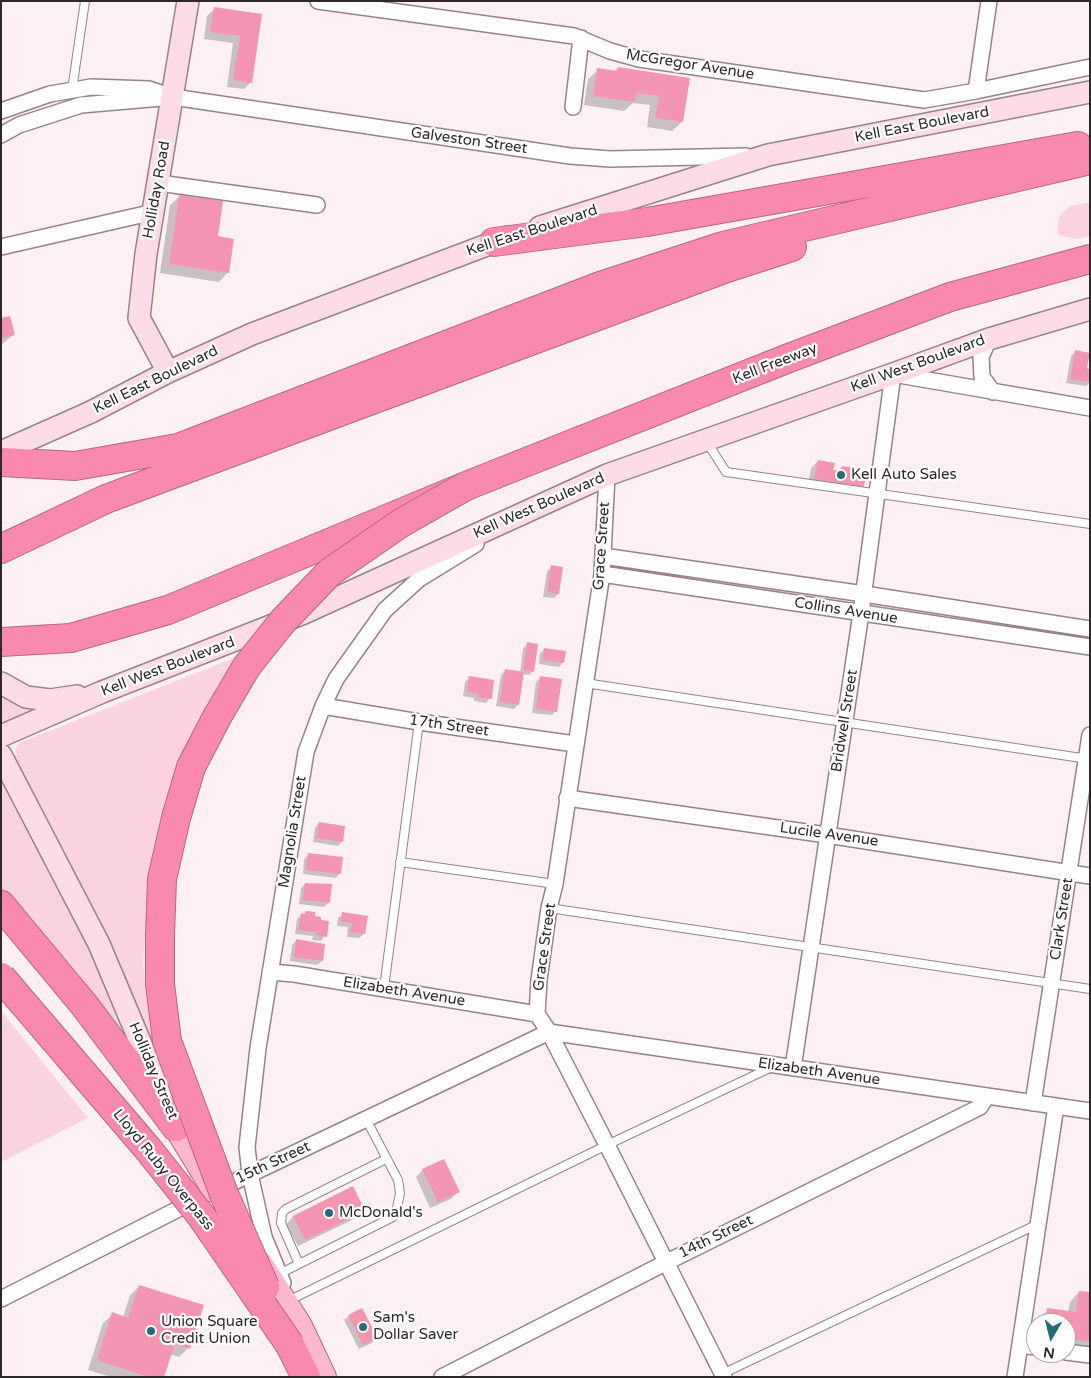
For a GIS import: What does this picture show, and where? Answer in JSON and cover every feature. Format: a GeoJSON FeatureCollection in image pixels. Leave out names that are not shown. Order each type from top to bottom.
{"type":"FeatureCollection","features":[{"type":"Feature","properties":{"kind":"highway"},"geometry":{"type":"LineString","coordinates":[[494,242],[647,222],[1090,144]]}},
{"type":"Feature","properties":{"kind":"highway"},"geometry":{"type":"LineString","coordinates":[[1,462],[75,466],[178,448],[600,286],[725,257],[974,188],[1090,160]]}},
{"type":"Feature","properties":{"kind":"highway"},"geometry":{"type":"LineString","coordinates":[[1,549],[106,499],[725,257]]}},
{"type":"Feature","properties":{"kind":"highway","name":"Kell Freeway"},"geometry":{"type":"LineString","coordinates":[[466,486],[788,358],[950,297],[1090,259]]}},
{"type":"Feature","properties":{"kind":"highway"},"geometry":{"type":"LineString","coordinates":[[1,642],[71,638],[168,610],[466,486]]}},
{"type":"Feature","properties":{"kind":"highway"},"geometry":{"type":"LineString","coordinates":[[295,1335],[224,1194],[167,1041],[160,984],[162,879],[176,818],[192,766],[217,717],[247,666],[283,620],[330,572],[401,523],[466,486]]}},
{"type":"Feature","properties":{"kind":"highway"},"geometry":{"type":"LineString","coordinates":[[1,905],[85,1006],[176,1127]]}},
{"type":"Feature","properties":{"kind":"highway","name":"Lloyd Ruby Overpass"},"geometry":{"type":"LineString","coordinates":[[1,977],[148,1149],[295,1335],[306,1377]]}},
{"type":"Feature","properties":{"kind":"main road","name":"Holliday Road"},"geometry":{"type":"LineString","coordinates":[[168,372],[139,318],[146,254],[188,1]]}},
{"type":"Feature","properties":{"kind":"main road","name":"Kell East Boulevard"},"geometry":{"type":"LineString","coordinates":[[1,452],[91,412],[168,372],[252,334],[494,242],[768,156],[1090,92]]}},
{"type":"Feature","properties":{"kind":"main road","name":"Kell West Boulevard"},"geometry":{"type":"LineString","coordinates":[[1,736],[102,692],[304,613],[607,476],[989,339],[1090,309]]}},
{"type":"Feature","properties":{"kind":"main road"},"geometry":{"type":"LineString","coordinates":[[1,683],[26,696],[50,700],[102,692]]}},
{"type":"Feature","properties":{"kind":"main road","name":"Holliday Street"},"geometry":{"type":"LineString","coordinates":[[1,755],[99,944],[176,1127],[295,1335],[324,1377]]}},
{"type":"Feature","properties":{"kind":"street","name":"McGregor Avenue"},"geometry":{"type":"LineString","coordinates":[[318,1],[381,8],[403,13],[581,38],[610,51],[639,59],[911,99],[924,100],[976,91],[1090,67]]}},
{"type":"Feature","properties":{"kind":"street"},"geometry":{"type":"LineString","coordinates":[[976,91],[989,1]]}},
{"type":"Feature","properties":{"kind":"street"},"geometry":{"type":"LineString","coordinates":[[573,107],[581,38]]}},
{"type":"Feature","properties":{"kind":"street","name":"Galveston Street"},"geometry":{"type":"LineString","coordinates":[[1,111],[50,94],[91,87],[149,89],[173,97],[570,156],[610,159],[768,156]]}},
{"type":"Feature","properties":{"kind":"street","name":"Galveston Street"},"geometry":{"type":"LineString","coordinates":[[1,135],[20,125],[81,105],[173,97]]}},
{"type":"Feature","properties":{"kind":"street"},"geometry":{"type":"LineString","coordinates":[[159,183],[316,205]]}},
{"type":"Feature","properties":{"kind":"street"},"geometry":{"type":"LineString","coordinates":[[1,246],[154,212]]}},
{"type":"Feature","properties":{"kind":"street"},"geometry":{"type":"LineString","coordinates":[[989,339],[981,357],[982,377],[993,392]]}},
{"type":"Feature","properties":{"kind":"street"},"geometry":{"type":"LineString","coordinates":[[893,374],[1090,408]]}},
{"type":"Feature","properties":{"kind":"street","name":"Bridwell Street"},"geometry":{"type":"LineString","coordinates":[[793,1068],[864,594],[893,374]]}},
{"type":"Feature","properties":{"kind":"street","name":"Grace Street"},"geometry":{"type":"LineString","coordinates":[[537,1014],[550,908],[602,574],[607,476]]}},
{"type":"Feature","properties":{"kind":"street","name":"Magnolia Street"},"geometry":{"type":"LineString","coordinates":[[295,1335],[290,1300],[264,1237],[250,1174],[248,1147],[258,1048],[306,752],[323,706],[336,679],[385,610],[419,579],[473,545],[607,476]]}},
{"type":"Feature","properties":{"kind":"street","name":"Collins Avenue"},"geometry":{"type":"LineString","coordinates":[[603,556],[1090,629]]}},
{"type":"Feature","properties":{"kind":"street","name":"Collins Avenue"},"geometry":{"type":"LineString","coordinates":[[602,574],[1090,647]]}},
{"type":"Feature","properties":{"kind":"street","name":"17th Street"},"geometry":{"type":"LineString","coordinates":[[323,706],[419,722],[575,744]]}},
{"type":"Feature","properties":{"kind":"street","name":"Clark Street"},"geometry":{"type":"LineString","coordinates":[[1033,1103],[1088,759],[1090,735]]}},
{"type":"Feature","properties":{"kind":"street","name":"Lucile Avenue"},"geometry":{"type":"LineString","coordinates":[[567,798],[827,835],[1090,876]]}},
{"type":"Feature","properties":{"kind":"street","name":"Elizabeth Avenue"},"geometry":{"type":"LineString","coordinates":[[270,972],[384,988],[537,1014]]}},
{"type":"Feature","properties":{"kind":"street"},"geometry":{"type":"LineString","coordinates":[[537,1014],[549,1032],[667,1262],[721,1376]]}},
{"type":"Feature","properties":{"kind":"street","name":"Elizabeth Avenue"},"geometry":{"type":"LineString","coordinates":[[549,1032],[1090,1111]]}},
{"type":"Feature","properties":{"kind":"street","name":"15th Street"},"geometry":{"type":"LineString","coordinates":[[1,1299],[214,1191],[549,1032]]}},
{"type":"Feature","properties":{"kind":"street","name":"14th Street"},"geometry":{"type":"LineString","coordinates":[[442,1377],[667,1262],[980,1107],[987,1096]]}},
{"type":"Feature","properties":{"kind":"street"},"geometry":{"type":"LineString","coordinates":[[1015,1377],[1056,1106]]}},
{"type":"Feature","properties":{"kind":"street"},"geometry":{"type":"LineString","coordinates":[[1020,1345],[1026,1346]]}},
{"type":"Feature","properties":{"kind":"street"},"geometry":{"type":"LineString","coordinates":[[1076,1353],[1090,1355]]}},
{"type":"Feature","properties":{"kind":"lane"},"geometry":{"type":"LineString","coordinates":[[72,90],[85,1]]}},
{"type":"Feature","properties":{"kind":"lane"},"geometry":{"type":"LineString","coordinates":[[706,440],[726,472],[1090,524]]}},
{"type":"Feature","properties":{"kind":"lane"},"geometry":{"type":"LineString","coordinates":[[585,683],[1088,759]]}},
{"type":"Feature","properties":{"kind":"lane"},"geometry":{"type":"LineString","coordinates":[[384,988],[419,722]]}},
{"type":"Feature","properties":{"kind":"lane"},"geometry":{"type":"LineString","coordinates":[[400,862],[555,884]]}},
{"type":"Feature","properties":{"kind":"lane"},"geometry":{"type":"LineString","coordinates":[[550,908],[1090,989]]}},
{"type":"Feature","properties":{"kind":"lane"},"geometry":{"type":"LineString","coordinates":[[290,1300],[607,1145],[776,1066]]}},
{"type":"Feature","properties":{"kind":"lane"},"geometry":{"type":"LineString","coordinates":[[279,1274],[393,1217],[396,1213],[400,1193],[398,1180],[366,1119]]}},
{"type":"Feature","properties":{"kind":"lane"},"geometry":{"type":"LineString","coordinates":[[299,1264],[281,1224],[282,1213],[286,1209],[386,1159]]}},
{"type":"Feature","properties":{"kind":"lane"},"geometry":{"type":"LineString","coordinates":[[721,1376],[1038,1224]]}},
{"type":"Feature","properties":{"kind":"shaded area"},"geometry":{"type":"Polygon","coordinates":[[[1090,202],[1090,236],[1077,239],[1057,233],[1059,218],[1063,212],[1071,206],[1090,202]]]}},
{"type":"Feature","properties":{"kind":"shaded area"},"geometry":{"type":"Polygon","coordinates":[[[247,653],[149,887],[143,962],[153,1057],[110,947],[72,866],[15,756],[16,748],[19,743],[247,653]]]}},
{"type":"Feature","properties":{"kind":"shaded area"},"geometry":{"type":"Polygon","coordinates":[[[1,692],[46,705],[1,727],[1,692]]]}},
{"type":"Feature","properties":{"kind":"shaded area"},"geometry":{"type":"Polygon","coordinates":[[[1,774],[67,900],[117,1007],[126,1033],[1,898],[1,774]]]}},
{"type":"Feature","properties":{"kind":"shaded area"},"geometry":{"type":"Polygon","coordinates":[[[1,1011],[88,1118],[1,1162],[1,1011]]]}},
{"type":"Feature","properties":{"kind":"building"},"geometry":{"type":"Polygon","coordinates":[[[214,7],[262,14],[252,83],[233,80],[240,36],[210,32],[214,7]]]}},
{"type":"Feature","properties":{"kind":"building"},"geometry":{"type":"Polygon","coordinates":[[[618,67],[690,78],[683,122],[655,118],[659,96],[637,93],[635,102],[593,96],[597,68],[617,71],[618,67]]]}},
{"type":"Feature","properties":{"kind":"building"},"geometry":{"type":"Polygon","coordinates":[[[179,195],[223,201],[218,236],[234,239],[229,273],[169,264],[179,195]]]}},
{"type":"Feature","properties":{"kind":"building"},"geometry":{"type":"Polygon","coordinates":[[[10,316],[15,335],[1,338],[1,318],[10,316]]]}},
{"type":"Feature","properties":{"kind":"building"},"geometry":{"type":"Polygon","coordinates":[[[1075,350],[1090,353],[1087,368],[1090,369],[1090,382],[1070,379],[1075,350]]]}},
{"type":"Feature","properties":{"kind":"building","name":"Kell Auto Sales"},"geometry":{"type":"Polygon","coordinates":[[[818,460],[835,463],[833,470],[841,471],[842,466],[867,470],[864,487],[814,479],[818,460]]]}},
{"type":"Feature","properties":{"kind":"building"},"geometry":{"type":"Polygon","coordinates":[[[551,565],[563,567],[559,594],[547,592],[551,565]]]}},
{"type":"Feature","properties":{"kind":"building"},"geometry":{"type":"Polygon","coordinates":[[[527,642],[538,644],[534,672],[523,670],[527,642]]]}},
{"type":"Feature","properties":{"kind":"building"},"geometry":{"type":"Polygon","coordinates":[[[544,648],[566,651],[564,663],[543,660],[544,648]]]}},
{"type":"Feature","properties":{"kind":"building"},"geometry":{"type":"Polygon","coordinates":[[[505,669],[524,672],[519,705],[500,702],[505,669]]]}},
{"type":"Feature","properties":{"kind":"building"},"geometry":{"type":"Polygon","coordinates":[[[469,676],[494,680],[492,699],[478,697],[478,694],[467,692],[469,676]]]}},
{"type":"Feature","properties":{"kind":"building"},"geometry":{"type":"Polygon","coordinates":[[[540,676],[562,679],[557,712],[536,709],[540,676]]]}},
{"type":"Feature","properties":{"kind":"building"},"geometry":{"type":"Polygon","coordinates":[[[319,822],[345,826],[343,842],[317,838],[319,822]]]}},
{"type":"Feature","properties":{"kind":"building"},"geometry":{"type":"Polygon","coordinates":[[[308,853],[343,857],[341,874],[306,870],[308,853]]]}},
{"type":"Feature","properties":{"kind":"building"},"geometry":{"type":"Polygon","coordinates":[[[305,883],[332,884],[330,903],[302,900],[305,883]]]}},
{"type":"Feature","properties":{"kind":"building"},"geometry":{"type":"Polygon","coordinates":[[[306,911],[315,912],[315,916],[321,917],[321,920],[329,921],[327,937],[316,935],[316,932],[298,930],[301,913],[305,914],[306,911]]]}},
{"type":"Feature","properties":{"kind":"building"},"geometry":{"type":"Polygon","coordinates":[[[342,912],[368,916],[365,934],[350,932],[352,923],[341,921],[342,912]]]}},
{"type":"Feature","properties":{"kind":"building"},"geometry":{"type":"Polygon","coordinates":[[[296,939],[325,944],[323,961],[294,957],[296,939]]]}},
{"type":"Feature","properties":{"kind":"building"},"geometry":{"type":"Polygon","coordinates":[[[444,1159],[460,1192],[438,1202],[422,1169],[444,1159]]]}},
{"type":"Feature","properties":{"kind":"building","name":"McDonald's"},"geometry":{"type":"Polygon","coordinates":[[[353,1186],[365,1211],[305,1240],[293,1216],[353,1186]]]}},
{"type":"Feature","properties":{"kind":"building","name":"Union Square Credit Union"},"geometry":{"type":"Polygon","coordinates":[[[139,1285],[204,1305],[190,1349],[175,1344],[164,1377],[149,1377],[97,1360],[112,1312],[128,1318],[139,1285]]]}},
{"type":"Feature","properties":{"kind":"building"},"geometry":{"type":"Polygon","coordinates":[[[1079,1291],[1090,1292],[1090,1342],[1076,1340],[1076,1313],[1046,1313],[1047,1308],[1076,1312],[1079,1291]]]}},
{"type":"Feature","properties":{"kind":"building","name":"Sam's Dollar Saver"},"geometry":{"type":"Polygon","coordinates":[[[362,1308],[378,1338],[363,1345],[348,1315],[362,1308]]]}},
{"type":"Feature","properties":{"kind":"place","name":"Kell Auto Sales"},"geometry":{"type":"Point","coordinates":[841,475]}},
{"type":"Feature","properties":{"kind":"place","name":"McDonald's"},"geometry":{"type":"Point","coordinates":[329,1213]}},
{"type":"Feature","properties":{"kind":"place","name":"Sam's Dollar Saver"},"geometry":{"type":"Point","coordinates":[363,1327]}},
{"type":"Feature","properties":{"kind":"place","name":"Union Square Credit Union"},"geometry":{"type":"Point","coordinates":[151,1331]}}]}
